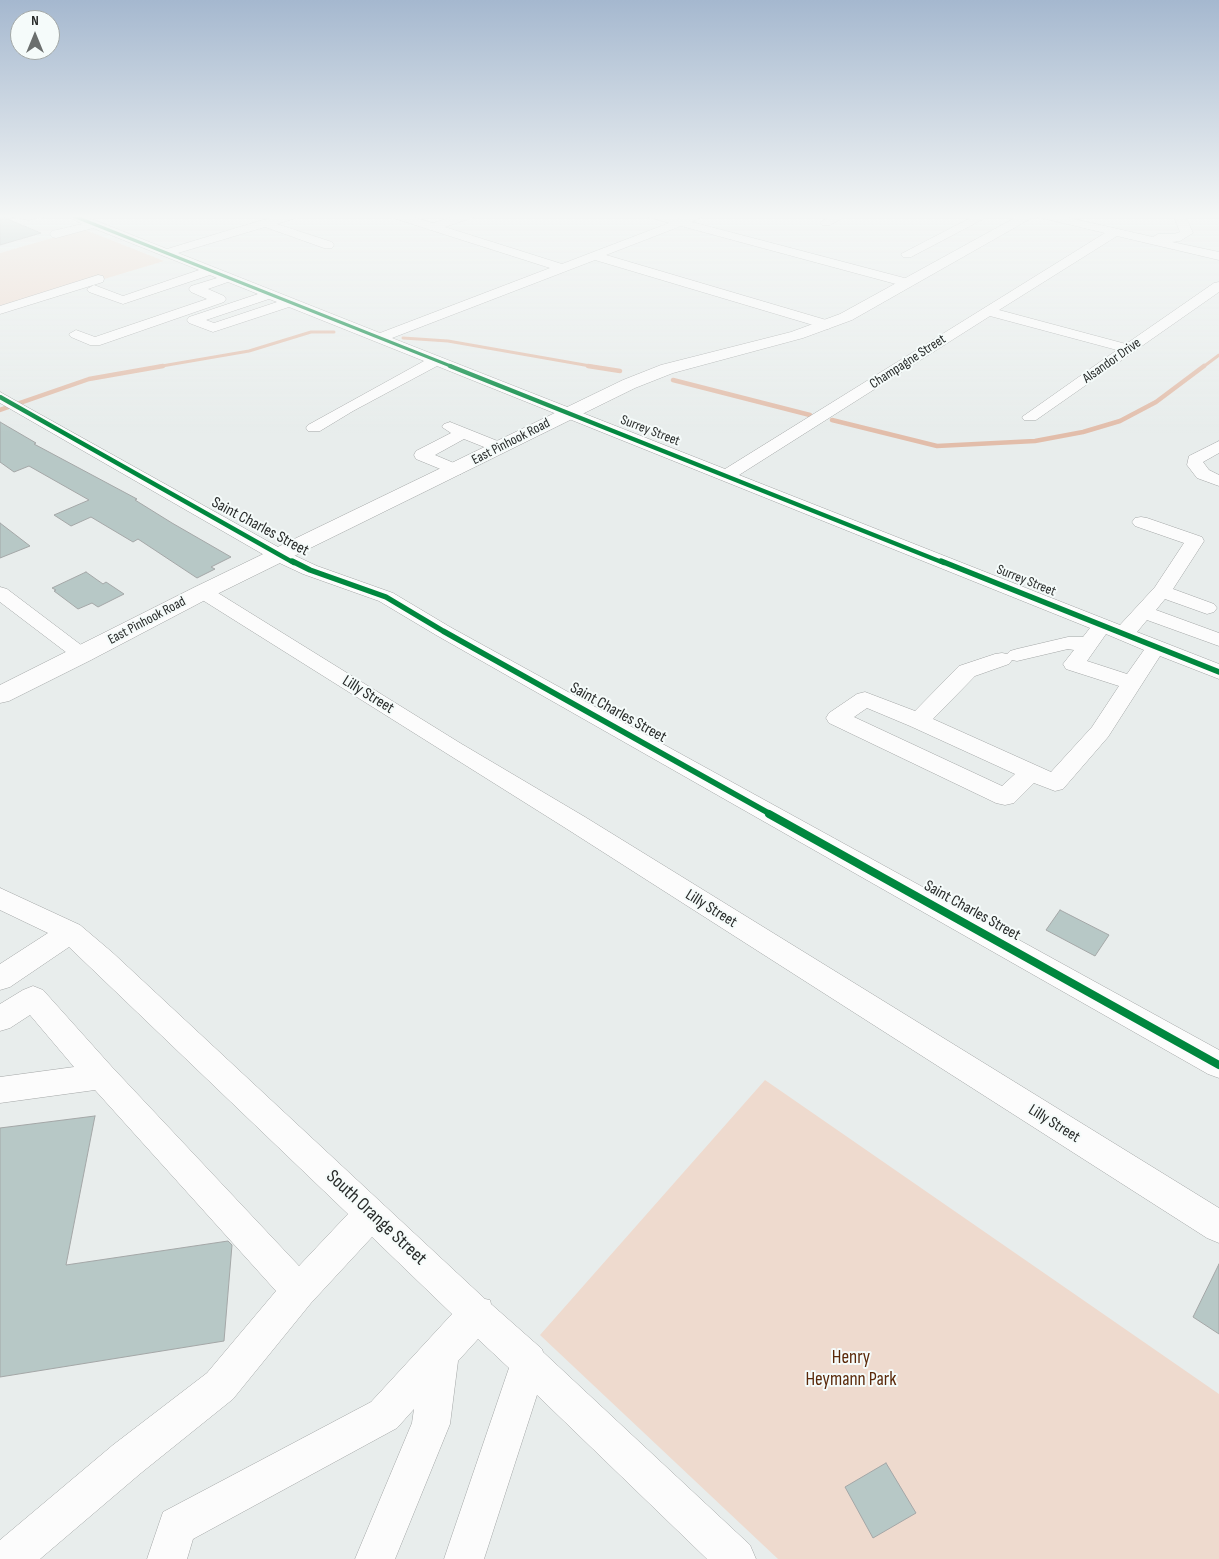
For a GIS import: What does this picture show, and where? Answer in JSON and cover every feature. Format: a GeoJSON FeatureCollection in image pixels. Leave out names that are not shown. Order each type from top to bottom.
{"type":"FeatureCollection","features":[{"type":"Feature","properties":{"kind":"main road","name":"East Pinhook Road"},"geometry":{"type":"LineString","coordinates":[[0,695],[203,592],[455,470],[568,412],[655,373],[797,336],[828,325],[871,305],[899,288]]}},
{"type":"Feature","properties":{"kind":"street"},"geometry":{"type":"LineString","coordinates":[[0,310],[82,288]]}},
{"type":"Feature","properties":{"kind":"street"},"geometry":{"type":"LineString","coordinates":[[102,288],[123,300],[159,288]]}},
{"type":"Feature","properties":{"kind":"street"},"geometry":{"type":"LineString","coordinates":[[200,288],[196,289],[219,299]]}},
{"type":"Feature","properties":{"kind":"street"},"geometry":{"type":"LineString","coordinates":[[76,334],[95,342],[251,288]]}},
{"type":"Feature","properties":{"kind":"street","name":"Surrey Street"},"geometry":{"type":"LineString","coordinates":[[255,288],[1219,672]]}},
{"type":"Feature","properties":{"kind":"street"},"geometry":{"type":"LineString","coordinates":[[382,337],[511,288]]}},
{"type":"Feature","properties":{"kind":"street"},"geometry":{"type":"LineString","coordinates":[[703,288],[828,325]]}},
{"type":"Feature","properties":{"kind":"street","name":"Champagne Street"},"geometry":{"type":"LineString","coordinates":[[727,475],[1025,288]]}},
{"type":"Feature","properties":{"kind":"street","name":"Alsandor Drive"},"geometry":{"type":"LineString","coordinates":[[1030,417],[1217,288]]}},
{"type":"Feature","properties":{"kind":"street"},"geometry":{"type":"LineString","coordinates":[[270,294],[194,320],[213,328],[290,302]]}},
{"type":"Feature","properties":{"kind":"street"},"geometry":{"type":"LineString","coordinates":[[987,311],[1129,350]]}},
{"type":"Feature","properties":{"kind":"street"},"geometry":{"type":"LineString","coordinates":[[314,428],[347,408],[437,360]]}},
{"type":"Feature","properties":{"kind":"street","name":"Saint Charles Street"},"geometry":{"type":"LineString","coordinates":[[10,402],[280,556],[310,570],[386,596],[469,645],[1219,1065]]}},
{"type":"Feature","properties":{"kind":"street"},"geometry":{"type":"LineString","coordinates":[[455,470],[422,455],[463,433],[499,448]]}},
{"type":"Feature","properties":{"kind":"street"},"geometry":{"type":"LineString","coordinates":[[1219,446],[1200,456],[1195,460],[1195,465],[1203,474],[1219,481]]}},
{"type":"Feature","properties":{"kind":"street"},"geometry":{"type":"LineString","coordinates":[[1124,634],[1162,591],[1195,540],[1141,522]]}},
{"type":"Feature","properties":{"kind":"street"},"geometry":{"type":"LineString","coordinates":[[1162,591],[1207,608]]}},
{"type":"Feature","properties":{"kind":"street","name":"Lilly Street"},"geometry":{"type":"LineString","coordinates":[[203,592],[452,748],[576,823],[1219,1227]]}},
{"type":"Feature","properties":{"kind":"street"},"geometry":{"type":"LineString","coordinates":[[0,594],[82,655]]}},
{"type":"Feature","properties":{"kind":"street"},"geometry":{"type":"LineString","coordinates":[[1144,612],[1219,640]]}},
{"type":"Feature","properties":{"kind":"street"},"geometry":{"type":"LineString","coordinates":[[1074,664],[1102,625]]}},
{"type":"Feature","properties":{"kind":"street"},"geometry":{"type":"LineString","coordinates":[[918,721],[967,670],[1068,643],[1088,644]]}},
{"type":"Feature","properties":{"kind":"street"},"geometry":{"type":"LineString","coordinates":[[1031,773],[1005,797],[837,718],[866,698],[1055,783],[1100,732],[1156,647]]}},
{"type":"Feature","properties":{"kind":"street"},"geometry":{"type":"LineString","coordinates":[[1018,655],[1074,664],[1133,684]]}},
{"type":"Feature","properties":{"kind":"street","name":"South Orange Street"},"geometry":{"type":"LineString","coordinates":[[0,898],[70,932],[529,1362],[727,1556]]}},
{"type":"Feature","properties":{"kind":"street"},"geometry":{"type":"LineString","coordinates":[[0,979],[70,932]]}},
{"type":"Feature","properties":{"kind":"street"},"geometry":{"type":"LineString","coordinates":[[0,1019],[33,998],[101,1076],[299,1291]]}},
{"type":"Feature","properties":{"kind":"street"},"geometry":{"type":"LineString","coordinates":[[0,1090],[101,1076]]}},
{"type":"Feature","properties":{"kind":"street"},"geometry":{"type":"LineString","coordinates":[[9,1559],[127,1459],[220,1386],[299,1291],[371,1213]]}},
{"type":"Feature","properties":{"kind":"street"},"geometry":{"type":"LineString","coordinates":[[167,1559],[177,1526],[384,1415],[477,1313]]}},
{"type":"Feature","properties":{"kind":"street"},"geometry":{"type":"LineString","coordinates":[[375,1559],[431,1424],[441,1352]]}},
{"type":"Feature","properties":{"kind":"street"},"geometry":{"type":"LineString","coordinates":[[464,1559],[529,1362]]}},
{"type":"Feature","properties":{"kind":"green space"},"geometry":{"type":"Polygon","coordinates":[[[0,288],[71,288],[0,306],[0,288]]]}},
{"type":"Feature","properties":{"kind":"green space","name":"Henry Heymann Park"},"geometry":{"type":"Polygon","coordinates":[[[765,1080],[1219,1394],[1219,1559],[778,1559],[540,1335],[765,1080]]]}},
{"type":"Feature","properties":{"kind":"building"},"geometry":{"type":"Polygon","coordinates":[[[0,422],[36,443],[34,444],[137,499],[135,500],[231,557],[211,567],[215,569],[197,578],[138,539],[133,542],[91,517],[71,526],[54,515],[89,500],[29,466],[14,472],[0,462],[0,422]]]}},
{"type":"Feature","properties":{"kind":"building"},"geometry":{"type":"Polygon","coordinates":[[[0,523],[30,546],[0,558],[0,523]]]}},
{"type":"Feature","properties":{"kind":"building"},"geometry":{"type":"Polygon","coordinates":[[[86,572],[103,584],[106,582],[124,594],[98,607],[92,603],[78,609],[52,588],[86,572]]]}},
{"type":"Feature","properties":{"kind":"building"},"geometry":{"type":"Polygon","coordinates":[[[1060,910],[1109,935],[1095,956],[1046,930],[1060,910]]]}},
{"type":"Feature","properties":{"kind":"building"},"geometry":{"type":"Polygon","coordinates":[[[95,1116],[66,1265],[228,1241],[232,1245],[224,1341],[0,1377],[0,1128],[95,1116]]]}},
{"type":"Feature","properties":{"kind":"building"},"geometry":{"type":"Polygon","coordinates":[[[1219,1264],[1219,1334],[1193,1317],[1219,1264]]]}},
{"type":"Feature","properties":{"kind":"building"},"geometry":{"type":"Polygon","coordinates":[[[886,1463],[916,1513],[873,1538],[845,1487],[886,1463]]]}},
{"type":"Feature","properties":{"kind":"waterway"},"geometry":{"type":"LineString","coordinates":[[156,367],[249,351],[311,332],[334,332]]}},
{"type":"Feature","properties":{"kind":"waterway"},"geometry":{"type":"LineString","coordinates":[[403,338],[448,341],[596,367]]}},
{"type":"Feature","properties":{"kind":"waterway"},"geometry":{"type":"LineString","coordinates":[[1203,367],[1219,355]]}},
{"type":"Feature","properties":{"kind":"waterway"},"geometry":{"type":"LineString","coordinates":[[0,410],[89,379],[163,366]]}},
{"type":"Feature","properties":{"kind":"waterway"},"geometry":{"type":"LineString","coordinates":[[588,366],[620,371]]}},
{"type":"Feature","properties":{"kind":"waterway"},"geometry":{"type":"LineString","coordinates":[[832,420],[937,446],[1035,441],[1083,432],[1120,421],[1156,402],[1204,366]]}},
{"type":"Feature","properties":{"kind":"waterway"},"geometry":{"type":"LineString","coordinates":[[673,380],[810,415]]}},
{"type":"Feature","properties":{"kind":"cycle path"},"geometry":{"type":"LineString","coordinates":[[254,288],[1219,672]]}},
{"type":"Feature","properties":{"kind":"cycle path"},"geometry":{"type":"LineString","coordinates":[[0,397],[280,556],[310,570],[386,597],[443,631],[1219,1065]]}}]}
